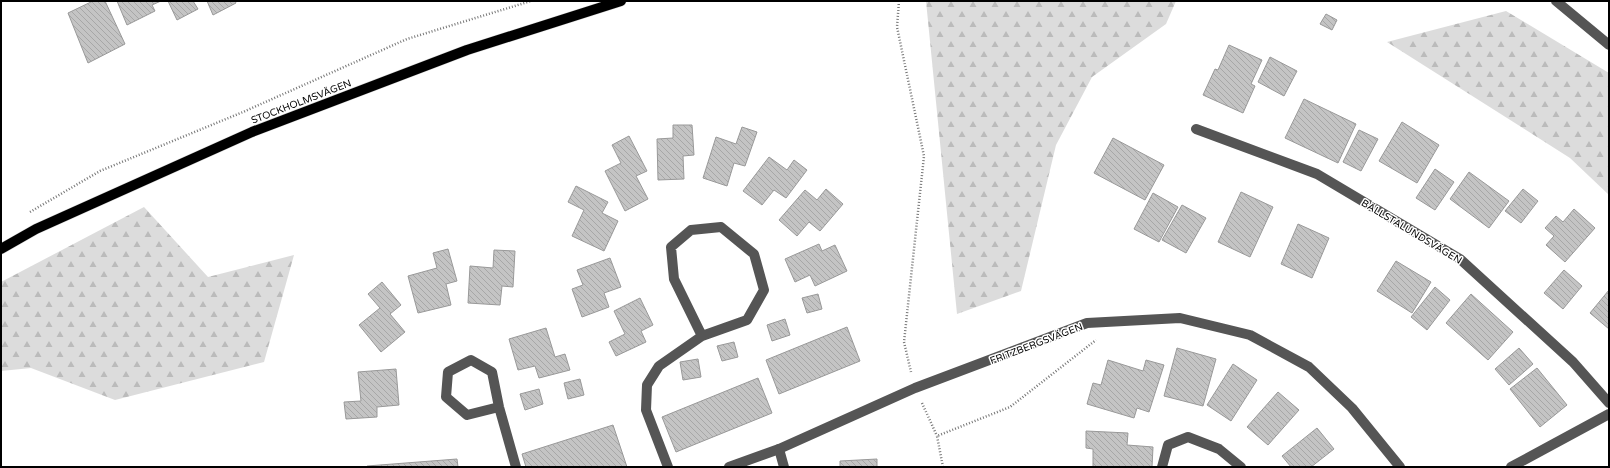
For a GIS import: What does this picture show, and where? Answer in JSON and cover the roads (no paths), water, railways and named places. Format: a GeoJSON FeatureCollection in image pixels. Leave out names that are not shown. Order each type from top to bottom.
{"type":"FeatureCollection","features":[{"type":"Feature","properties":{"kind":"main road","name":"STOCKHOLMSVÄGEN"},"geometry":{"type":"LineString","coordinates":[[1,250],[36,229],[252,132],[467,50],[621,1]]}},
{"type":"Feature","properties":{"kind":"street"},"geometry":{"type":"LineString","coordinates":[[1556,1],[1609,46]]}},
{"type":"Feature","properties":{"kind":"street","name":"BÄLLSTALUNDSVÄGEN"},"geometry":{"type":"LineString","coordinates":[[1196,129],[1317,174],[1460,259],[1573,362],[1609,403]]}},
{"type":"Feature","properties":{"kind":"street"},"geometry":{"type":"LineString","coordinates":[[668,467],[646,410],[647,385],[659,366],[702,336],[747,320],[764,290],[754,254],[721,227],[691,230],[671,247],[674,279],[702,336]]}},
{"type":"Feature","properties":{"kind":"street","name":"FRITZBERGSVÄGEN"},"geometry":{"type":"LineString","coordinates":[[729,467],[779,449],[915,388],[1087,323],[1180,318],[1250,335],[1309,367],[1352,408],[1400,467]]}},
{"type":"Feature","properties":{"kind":"street"},"geometry":{"type":"LineString","coordinates":[[499,407],[467,415],[446,397],[448,372],[471,360],[492,372],[499,407],[516,467]]}},
{"type":"Feature","properties":{"kind":"street"},"geometry":{"type":"LineString","coordinates":[[1511,467],[1609,414]]}},
{"type":"Feature","properties":{"kind":"street"},"geometry":{"type":"LineString","coordinates":[[1162,467],[1168,445],[1188,438],[1219,448],[1241,467]]}},
{"type":"Feature","properties":{"kind":"street"},"geometry":{"type":"LineString","coordinates":[[779,449],[784,467]]}}]}
